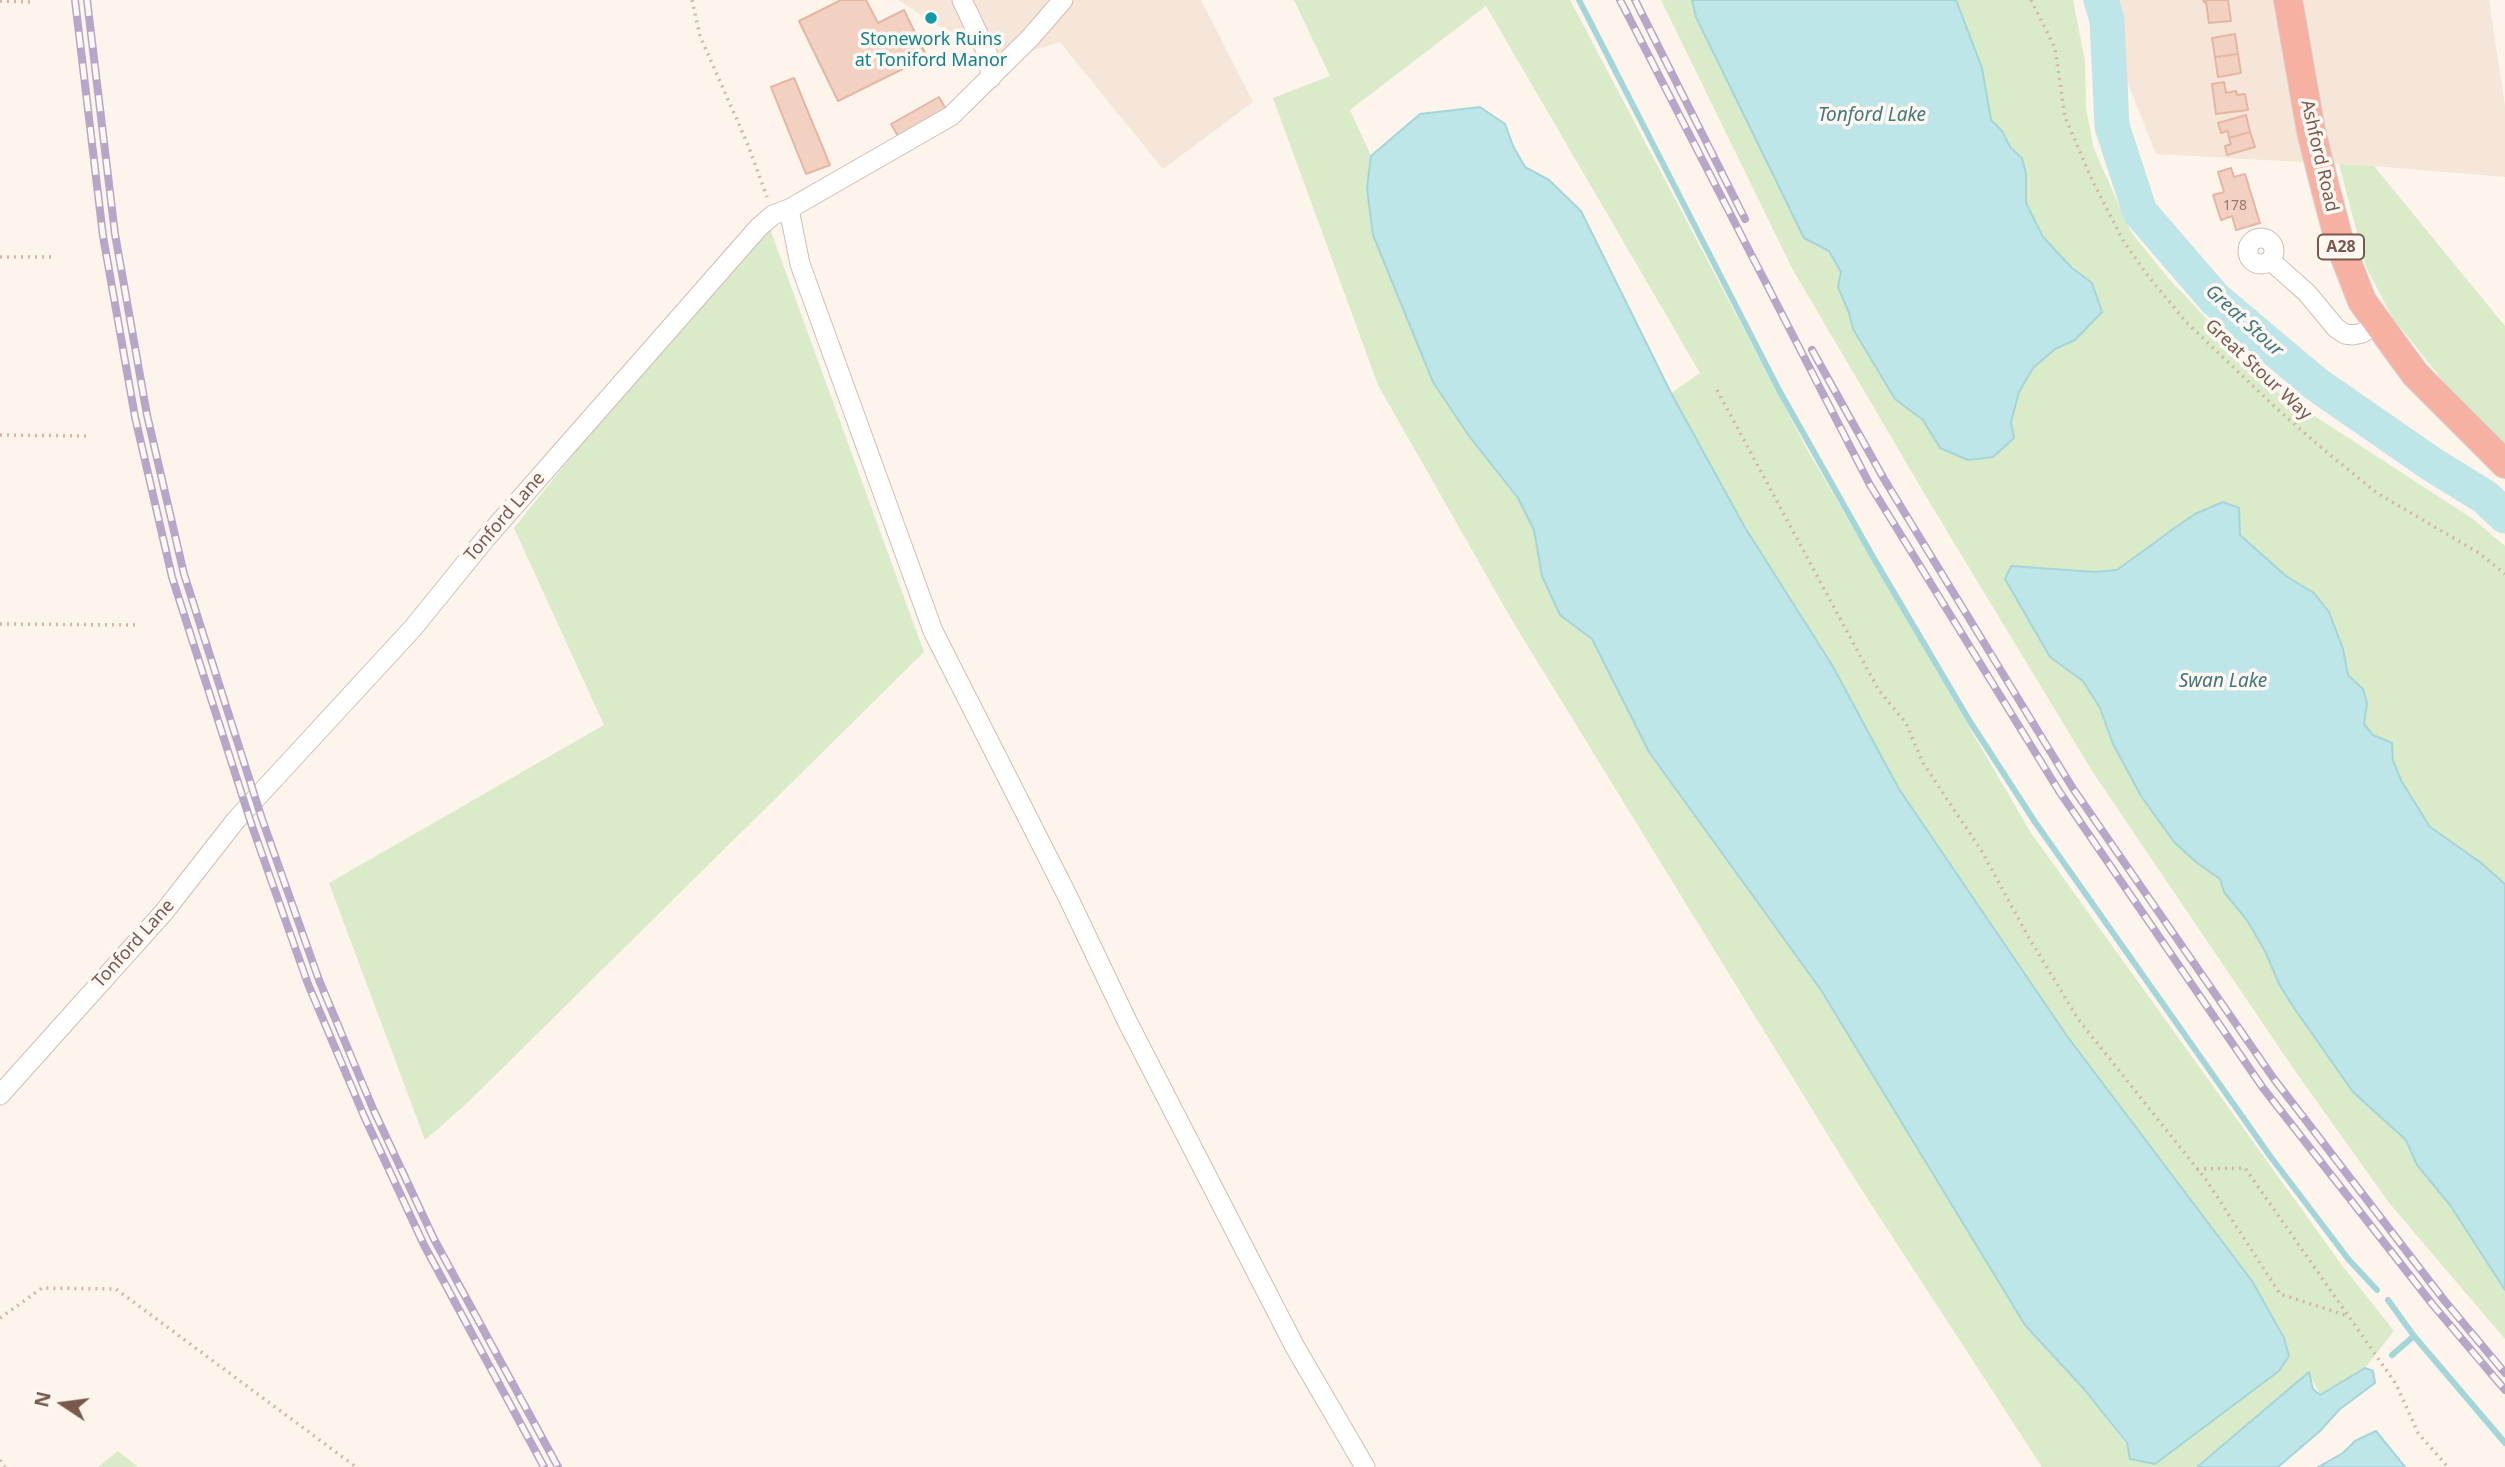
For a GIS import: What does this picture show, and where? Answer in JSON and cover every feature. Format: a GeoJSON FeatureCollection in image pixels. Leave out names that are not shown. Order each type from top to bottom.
{"type":"FeatureCollection","features":[{"type":"Feature","properties":{"kind":"highway","name":"Ashford Road"},"geometry":{"type":"LineString","coordinates":[[2288,0],[2311,131],[2340,244],[2362,302],[2415,374],[2505,464]]}},
{"type":"Feature","properties":{"kind":"street"},"geometry":{"type":"LineString","coordinates":[[962,0],[988,55],[991,78]]}},
{"type":"Feature","properties":{"kind":"street","name":"Tonford Lane"},"geometry":{"type":"LineString","coordinates":[[0,1095],[164,912],[236,820],[413,628],[561,452],[759,227],[951,116],[991,78],[1063,0]]}},
{"type":"Feature","properties":{"kind":"street"},"geometry":{"type":"LineString","coordinates":[[781,212],[933,631],[1067,895],[1133,1034],[1295,1347],[1365,1467]]}},
{"type":"Feature","properties":{"kind":"street"},"geometry":{"type":"LineString","coordinates":[[2271,261],[2307,293],[2336,328],[2345,334],[2362,333],[2377,324]]}},
{"type":"Feature","properties":{"kind":"path"},"geometry":{"type":"LineString","coordinates":[[692,0],[700,36],[781,212]]}},
{"type":"Feature","properties":{"kind":"path","name":"Great Stour Way"},"geometry":{"type":"LineString","coordinates":[[2031,0],[2055,48],[2065,117],[2092,180],[2124,242],[2171,304],[2186,322],[2274,406],[2377,494],[2479,553],[2505,574]]}},
{"type":"Feature","properties":{"kind":"path"},"geometry":{"type":"LineString","coordinates":[[0,1],[30,2]]}},
{"type":"Feature","properties":{"kind":"path"},"geometry":{"type":"LineString","coordinates":[[0,257],[55,257]]}},
{"type":"Feature","properties":{"kind":"path"},"geometry":{"type":"LineString","coordinates":[[1717,390],[1878,689],[1906,723],[1923,762],[1981,850],[2078,1019],[2197,1169],[2280,1294],[2348,1316]]}},
{"type":"Feature","properties":{"kind":"path"},"geometry":{"type":"LineString","coordinates":[[0,435],[90,436]]}},
{"type":"Feature","properties":{"kind":"path"},"geometry":{"type":"LineString","coordinates":[[0,624],[140,625]]}},
{"type":"Feature","properties":{"kind":"path"},"geometry":{"type":"LineString","coordinates":[[2197,1169],[2245,1168],[2396,1384],[2418,1433],[2448,1467]]}},
{"type":"Feature","properties":{"kind":"path"},"geometry":{"type":"LineString","coordinates":[[0,1318],[42,1288],[116,1289],[356,1467]]}},
{"type":"Feature","properties":{"kind":"path"},"geometry":{"type":"LineString","coordinates":[[0,1460],[5,1467]]}},
{"type":"Feature","properties":{"kind":"shaded area"},"geometry":{"type":"Polygon","coordinates":[[[898,0],[1201,0],[1253,102],[1163,169],[1060,42],[995,62],[898,0]]]}},
{"type":"Feature","properties":{"kind":"shaded area"},"geometry":{"type":"Polygon","coordinates":[[[2095,0],[2489,0],[2505,106],[2505,177],[2374,166],[2156,154],[2095,0]]]}},
{"type":"Feature","properties":{"kind":"green space"},"geometry":{"type":"Polygon","coordinates":[[[1294,0],[1570,0],[1807,449],[2031,833],[2341,1264],[2394,1331],[2365,1368],[2320,1395],[2309,1373],[2195,1467],[2042,1467],[1858,1184],[1513,622],[1378,385],[1273,98],[1330,76],[1294,0]],[[1486,6],[1350,110],[1371,156],[1367,188],[1534,530],[1542,576],[1560,615],[1592,639],[1649,752],[1821,990],[2025,1325],[2084,1389],[2128,1447],[2130,1459],[2252,1281],[2067,1036],[1899,789],[1832,665],[1744,526],[1671,393],[1700,373],[1486,6]]]}},
{"type":"Feature","properties":{"kind":"green space"},"geometry":{"type":"Polygon","coordinates":[[[1661,0],[1692,0],[1696,17],[1804,238],[1829,251],[1841,272],[1838,287],[1853,329],[1895,399],[1923,420],[1940,448],[2014,438],[2011,422],[2019,392],[2033,368],[2055,349],[2075,340],[2102,312],[2092,283],[2072,268],[2043,237],[2026,202],[2026,174],[2022,158],[2010,147],[2002,131],[1991,121],[1982,68],[1956,0],[2073,0],[2085,61],[2086,108],[2094,149],[2131,232],[2169,279],[2273,389],[2473,519],[2505,546],[2505,884],[2480,862],[2430,827],[2402,782],[2393,761],[2392,743],[2373,735],[2363,724],[2367,703],[2363,689],[2348,675],[2329,612],[2314,593],[2286,576],[2240,535],[2239,508],[2195,514],[2117,570],[2095,572],[2011,566],[2050,657],[2083,681],[2100,708],[2113,744],[2196,862],[2220,879],[2224,892],[2247,920],[2266,953],[2279,984],[2294,1008],[2353,1092],[2406,1140],[2417,1165],[2450,1205],[2505,1290],[2505,1339],[2390,1204],[2293,1068],[2092,771],[1793,270],[1661,0]]]}},
{"type":"Feature","properties":{"kind":"green space"},"geometry":{"type":"Polygon","coordinates":[[[2339,164],[2374,166],[2505,326],[2505,446],[2472,417],[2392,317],[2366,267],[2339,164]]]}},
{"type":"Feature","properties":{"kind":"green space"},"geometry":{"type":"Polygon","coordinates":[[[769,226],[924,652],[464,1106],[425,1140],[329,883],[604,725],[514,528],[608,411],[769,226]]]}},
{"type":"Feature","properties":{"kind":"green space"},"geometry":{"type":"Polygon","coordinates":[[[118,1451],[138,1467],[98,1467],[118,1451]]]}},
{"type":"Feature","properties":{"kind":"water","name":"Tonford Lake"},"geometry":{"type":"Polygon","coordinates":[[[1692,0],[1956,0],[1982,68],[1991,120],[2002,131],[2010,147],[2022,158],[2026,174],[2026,203],[2043,237],[2072,268],[2092,283],[2102,312],[2075,340],[2055,349],[2033,368],[2019,392],[2011,422],[2014,438],[1993,457],[1968,460],[1940,448],[1923,420],[1895,399],[1853,329],[1838,287],[1841,272],[1829,251],[1804,238],[1696,17],[1692,0]]]}},
{"type":"Feature","properties":{"kind":"water"},"geometry":{"type":"Polygon","coordinates":[[[1480,107],[1505,124],[1525,167],[1549,180],[1581,211],[1671,393],[1744,526],[1832,665],[1899,789],[2067,1036],[2252,1281],[2284,1338],[2289,1356],[2279,1371],[2155,1464],[2130,1459],[2127,1443],[2084,1389],[2025,1325],[1821,990],[1649,752],[1592,639],[1560,615],[1542,576],[1534,530],[1518,498],[1469,436],[1433,382],[1373,235],[1367,188],[1371,156],[1420,114],[1480,107]]]}},
{"type":"Feature","properties":{"kind":"water","name":"Swan Lake"},"geometry":{"type":"Polygon","coordinates":[[[2223,502],[2239,508],[2240,535],[2286,576],[2314,593],[2329,612],[2343,649],[2348,675],[2363,689],[2367,703],[2364,724],[2373,735],[2392,743],[2393,761],[2402,782],[2430,827],[2480,862],[2505,884],[2505,1290],[2450,1205],[2417,1165],[2406,1140],[2353,1092],[2294,1008],[2279,984],[2266,953],[2247,920],[2224,892],[2220,879],[2174,842],[2141,796],[2113,744],[2100,708],[2083,681],[2050,657],[2005,579],[2011,566],[2095,572],[2117,570],[2195,514],[2223,502]]]}},
{"type":"Feature","properties":{"kind":"water"},"geometry":{"type":"Polygon","coordinates":[[[2365,1368],[2373,1371],[2375,1383],[2340,1409],[2320,1431],[2278,1467],[2197,1467],[2309,1372],[2313,1389],[2320,1395],[2365,1368]]]}},
{"type":"Feature","properties":{"kind":"water"},"geometry":{"type":"Polygon","coordinates":[[[2376,1431],[2405,1467],[2318,1467],[2343,1453],[2355,1441],[2376,1431]]]}},
{"type":"Feature","properties":{"kind":"building"},"geometry":{"type":"Polygon","coordinates":[[[841,0],[866,0],[878,23],[904,10],[927,57],[838,101],[799,21],[841,0]]]}},
{"type":"Feature","properties":{"kind":"building"},"geometry":{"type":"Polygon","coordinates":[[[2203,0],[2228,0],[2231,21],[2209,23],[2206,2],[2203,0]]]}},
{"type":"Feature","properties":{"kind":"building"},"geometry":{"type":"Polygon","coordinates":[[[2235,34],[2238,54],[2215,57],[2212,38],[2235,34]]]}},
{"type":"Feature","properties":{"kind":"building"},"geometry":{"type":"Polygon","coordinates":[[[2238,54],[2241,73],[2218,77],[2215,57],[2238,54]]]}},
{"type":"Feature","properties":{"kind":"building"},"geometry":{"type":"Polygon","coordinates":[[[794,78],[830,165],[806,174],[771,87],[794,78]]]}},
{"type":"Feature","properties":{"kind":"building"},"geometry":{"type":"Polygon","coordinates":[[[2224,82],[2226,93],[2236,91],[2237,95],[2245,94],[2248,110],[2216,114],[2212,84],[2224,82]]]}},
{"type":"Feature","properties":{"kind":"building"},"geometry":{"type":"Polygon","coordinates":[[[939,97],[947,111],[899,138],[891,124],[939,97]]]}},
{"type":"Feature","properties":{"kind":"building"},"geometry":{"type":"Polygon","coordinates":[[[2246,115],[2250,132],[2229,138],[2228,131],[2221,133],[2218,123],[2246,115]]]}},
{"type":"Feature","properties":{"kind":"building"},"geometry":{"type":"Polygon","coordinates":[[[2250,132],[2255,147],[2227,155],[2225,146],[2231,144],[2229,138],[2250,132]]]}},
{"type":"Feature","properties":{"kind":"building"},"geometry":{"type":"Polygon","coordinates":[[[2231,168],[2234,177],[2245,174],[2260,223],[2236,230],[2232,216],[2221,220],[2213,195],[2224,192],[2218,172],[2231,168]]]}},
{"type":"Feature","properties":{"kind":"waterway"},"geometry":{"type":"LineString","coordinates":[[1579,0],[1779,390],[1969,720],[2035,822],[2270,1156],[2349,1260],[2377,1290]]}},
{"type":"Feature","properties":{"kind":"waterway","name":"Great Stour"},"geometry":{"type":"LineString","coordinates":[[2101,0],[2107,20],[2112,126],[2140,212],[2215,299],[2316,384],[2433,465],[2485,497],[2505,516]]}},
{"type":"Feature","properties":{"kind":"waterway"},"geometry":{"type":"LineString","coordinates":[[2388,1300],[2414,1336],[2505,1443]]}},
{"type":"Feature","properties":{"kind":"waterway"},"geometry":{"type":"LineString","coordinates":[[2392,1355],[2414,1336]]}},
{"type":"Feature","properties":{"kind":"railway"},"geometry":{"type":"LineString","coordinates":[[75,0],[103,236],[135,417],[172,577],[252,826],[308,984],[364,1116],[424,1245],[544,1467]]}},
{"type":"Feature","properties":{"kind":"railway"},"geometry":{"type":"LineString","coordinates":[[87,0],[115,234],[147,415],[184,574],[262,819],[319,980],[374,1111],[434,1239],[558,1467]]}},
{"type":"Feature","properties":{"kind":"railway"},"geometry":{"type":"LineString","coordinates":[[1620,0],[1870,485],[2059,791],[2263,1088],[2433,1305],[2505,1390]]}},
{"type":"Feature","properties":{"kind":"railway"},"geometry":{"type":"LineString","coordinates":[[1635,0],[1745,219]]}},
{"type":"Feature","properties":{"kind":"railway"},"geometry":{"type":"LineString","coordinates":[[1812,350],[1884,479],[2072,787],[2274,1079],[2444,1300],[2505,1373]]}},
{"type":"Feature","properties":{"kind":"place","name":"Stonework Ruins at Toniford Manor"},"geometry":{"type":"Point","coordinates":[931,18]}}]}
